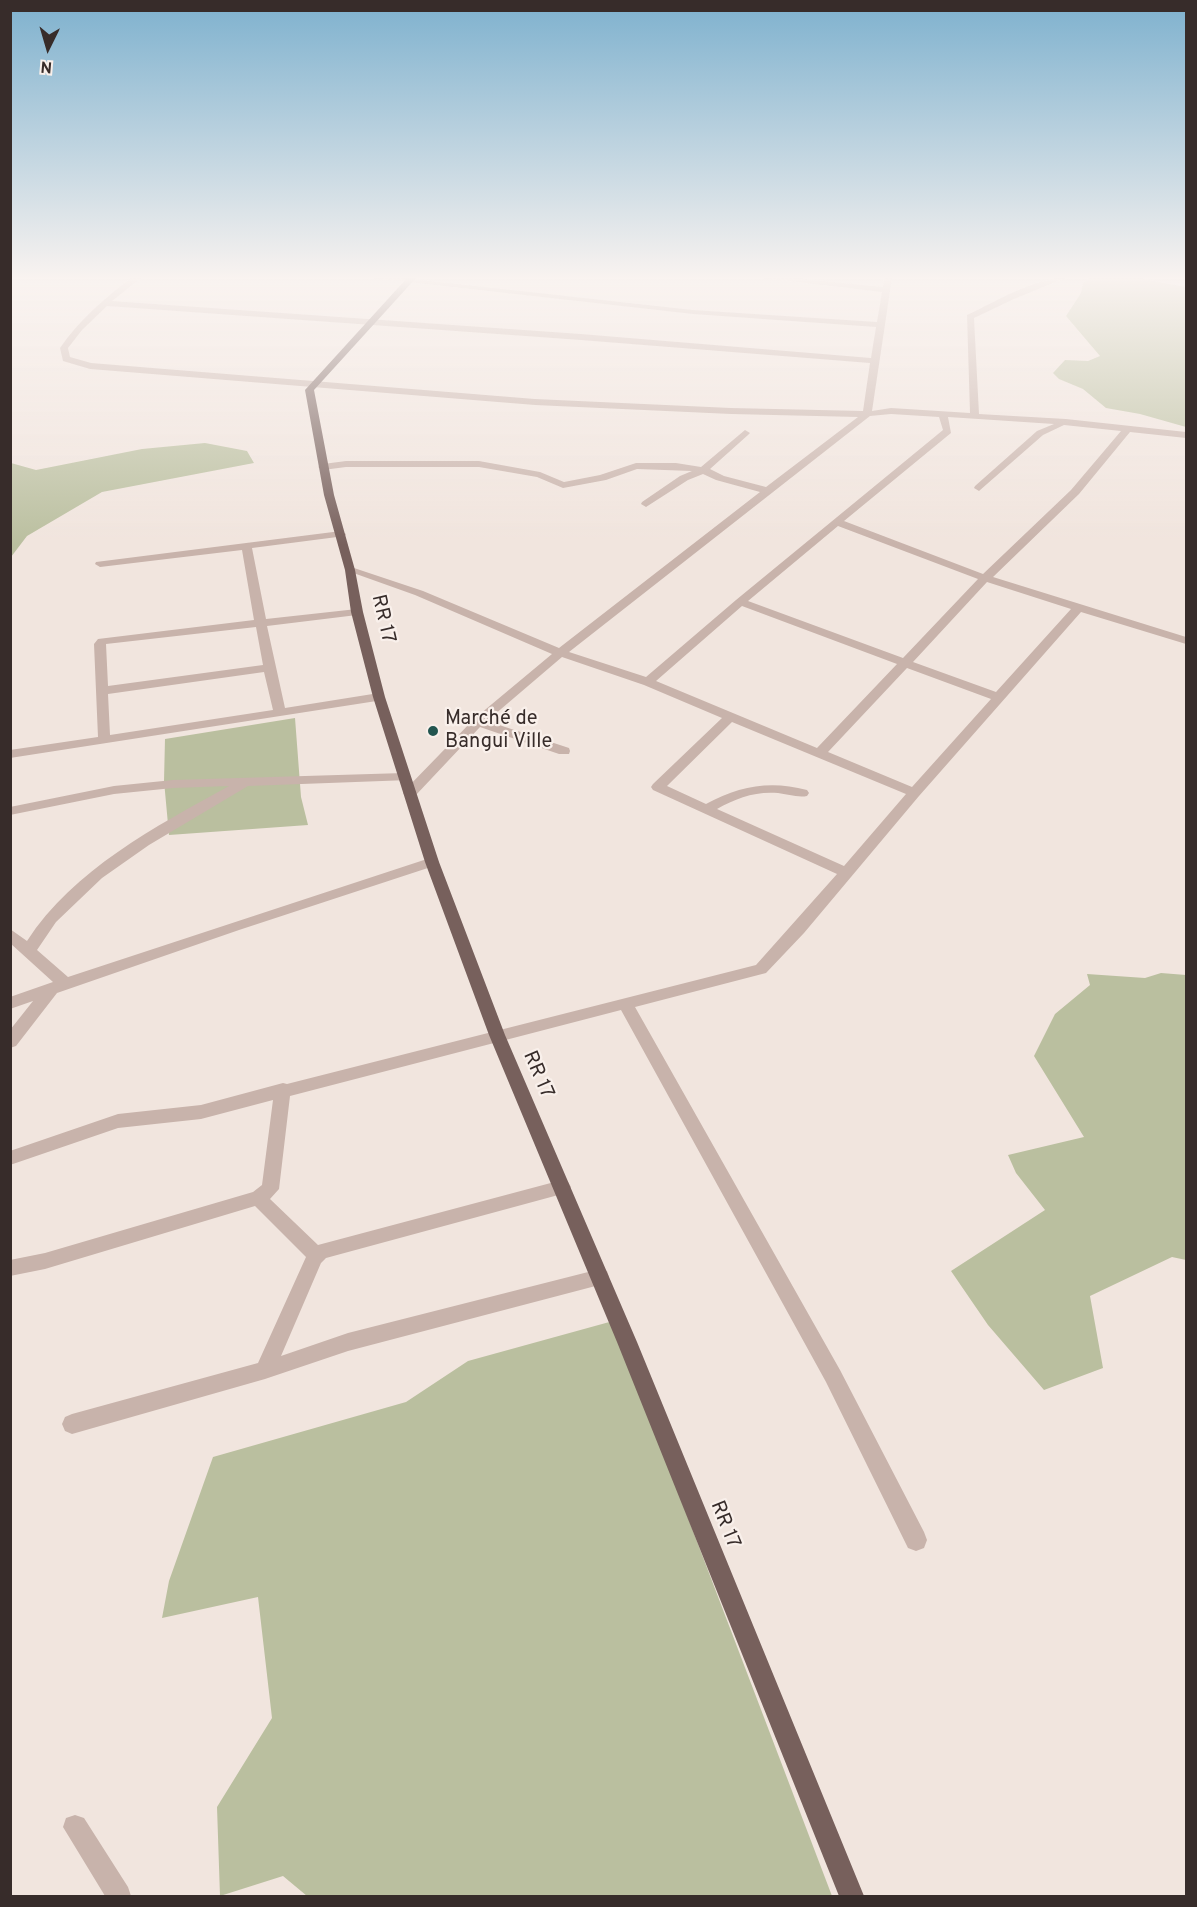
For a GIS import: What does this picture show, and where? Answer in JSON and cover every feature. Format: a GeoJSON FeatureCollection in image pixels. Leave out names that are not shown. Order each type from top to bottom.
{"type":"FeatureCollection","features":[{"type":"Feature","properties":{"kind":"main road"},"geometry":{"type":"LineString","coordinates":[[311,386],[329,367]]}},
{"type":"Feature","properties":{"kind":"main road","name":"RR 17"},"geometry":{"type":"LineString","coordinates":[[311,386],[310,400],[323,467],[350,570],[357,612],[379,697],[432,862],[497,1035],[600,1277],[852,1896]]}},
{"type":"Feature","properties":{"kind":"street"},"geometry":{"type":"LineString","coordinates":[[101,367],[311,386],[535,402],[867,414],[891,411],[1066,422],[1186,435]]}},
{"type":"Feature","properties":{"kind":"street"},"geometry":{"type":"LineString","coordinates":[[10,811],[114,790],[184,784],[246,782],[407,785],[560,653],[867,414],[874,367]]}},
{"type":"Feature","properties":{"kind":"street"},"geometry":{"type":"LineString","coordinates":[[972,367],[975,417]]}},
{"type":"Feature","properties":{"kind":"street"},"geometry":{"type":"LineString","coordinates":[[648,682],[740,602],[839,523],[948,431],[943,415]]}},
{"type":"Feature","properties":{"kind":"street"},"geometry":{"type":"LineString","coordinates":[[979,488],[1040,432],[1066,422]]}},
{"type":"Feature","properties":{"kind":"street"},"geometry":{"type":"LineString","coordinates":[[819,754],[985,578],[1075,492],[1127,429]]}},
{"type":"Feature","properties":{"kind":"street"},"geometry":{"type":"LineString","coordinates":[[646,504],[684,478],[703,470],[745,433]]}},
{"type":"Feature","properties":{"kind":"street"},"geometry":{"type":"LineString","coordinates":[[323,467],[346,464],[479,464],[540,475],[564,485],[602,478],[636,466],[676,466],[703,470],[720,478],[768,491]]}},
{"type":"Feature","properties":{"kind":"street"},"geometry":{"type":"LineString","coordinates":[[839,523],[985,578],[1186,641]]}},
{"type":"Feature","properties":{"kind":"street"},"geometry":{"type":"LineString","coordinates":[[100,564],[341,534]]}},
{"type":"Feature","properties":{"kind":"street"},"geometry":{"type":"LineString","coordinates":[[246,545],[269,668],[280,711]]}},
{"type":"Feature","properties":{"kind":"street"},"geometry":{"type":"LineString","coordinates":[[350,570],[419,593],[560,653],[648,682],[914,793]]}},
{"type":"Feature","properties":{"kind":"street"},"geometry":{"type":"LineString","coordinates":[[740,602],[1000,698]]}},
{"type":"Feature","properties":{"kind":"street"},"geometry":{"type":"LineString","coordinates":[[10,1158],[110,1123],[201,1112],[283,1089],[760,969],[799,929],[845,872],[1079,607]]}},
{"type":"Feature","properties":{"kind":"street"},"geometry":{"type":"LineString","coordinates":[[104,738],[100,644],[102,642],[357,612]]}},
{"type":"Feature","properties":{"kind":"street"},"geometry":{"type":"LineString","coordinates":[[101,691],[269,668]]}},
{"type":"Feature","properties":{"kind":"street"},"geometry":{"type":"LineString","coordinates":[[10,754],[379,697]]}},
{"type":"Feature","properties":{"kind":"street"},"geometry":{"type":"LineString","coordinates":[[730,717],[658,787],[845,872]]}},
{"type":"Feature","properties":{"kind":"street"},"geometry":{"type":"LineString","coordinates":[[478,722],[564,751]]}},
{"type":"Feature","properties":{"kind":"street"},"geometry":{"type":"LineString","coordinates":[[28,951],[54,915],[107,866],[160,831],[246,782]]}},
{"type":"Feature","properties":{"kind":"street"},"geometry":{"type":"LineString","coordinates":[[706,809],[734,794],[751,789],[776,788],[802,793]]}},
{"type":"Feature","properties":{"kind":"street"},"geometry":{"type":"LineString","coordinates":[[10,1003],[432,862]]}},
{"type":"Feature","properties":{"kind":"street"},"geometry":{"type":"LineString","coordinates":[[10,934],[58,986]]}},
{"type":"Feature","properties":{"kind":"street"},"geometry":{"type":"LineString","coordinates":[[10,1042],[58,986]]}},
{"type":"Feature","properties":{"kind":"street"},"geometry":{"type":"LineString","coordinates":[[625,1003],[833,1376],[916,1540]]}},
{"type":"Feature","properties":{"kind":"street"},"geometry":{"type":"LineString","coordinates":[[10,1268],[45,1261],[258,1198],[270,1189],[283,1089]]}},
{"type":"Feature","properties":{"kind":"street"},"geometry":{"type":"LineString","coordinates":[[316,1255],[562,1187]]}},
{"type":"Feature","properties":{"kind":"street"},"geometry":{"type":"LineString","coordinates":[[258,1198],[316,1255]]}},
{"type":"Feature","properties":{"kind":"street"},"geometry":{"type":"LineString","coordinates":[[266,1370],[316,1255]]}},
{"type":"Feature","properties":{"kind":"street"},"geometry":{"type":"LineString","coordinates":[[72,1424],[266,1370],[348,1342],[600,1277]]}},
{"type":"Feature","properties":{"kind":"street"},"geometry":{"type":"LineString","coordinates":[[75,1827],[119,1896]]}},
{"type":"Feature","properties":{"kind":"green space"},"geometry":{"type":"Polygon","coordinates":[[[1059,367],[1186,367],[1186,427],[1140,414],[1106,408],[1083,389],[1059,379],[1053,373],[1059,367]]]}},
{"type":"Feature","properties":{"kind":"green space"},"geometry":{"type":"Polygon","coordinates":[[[205,443],[247,451],[254,463],[102,492],[27,536],[11,557],[11,463],[36,470],[142,449],[205,443]]]}},
{"type":"Feature","properties":{"kind":"green space"},"geometry":{"type":"Polygon","coordinates":[[[295,718],[301,797],[308,825],[169,835],[164,781],[165,739],[295,718]]]}},
{"type":"Feature","properties":{"kind":"green space"},"geometry":{"type":"Polygon","coordinates":[[[1161,973],[1186,975],[1186,1260],[1172,1257],[1090,1296],[1103,1368],[1044,1390],[988,1325],[951,1271],[1045,1210],[1016,1173],[1008,1155],[1084,1137],[1034,1056],[1055,1014],[1090,985],[1087,974],[1145,978],[1161,973]]]}},
{"type":"Feature","properties":{"kind":"green space"},"geometry":{"type":"Polygon","coordinates":[[[613,1321],[832,1896],[307,1896],[283,1876],[220,1896],[217,1807],[272,1718],[258,1597],[162,1618],[169,1581],[213,1457],[406,1402],[468,1361],[613,1321]]]}},
{"type":"Feature","properties":{"kind":"place","name":"Marché de Bangui Ville"},"geometry":{"type":"Point","coordinates":[433,731]}}]}
